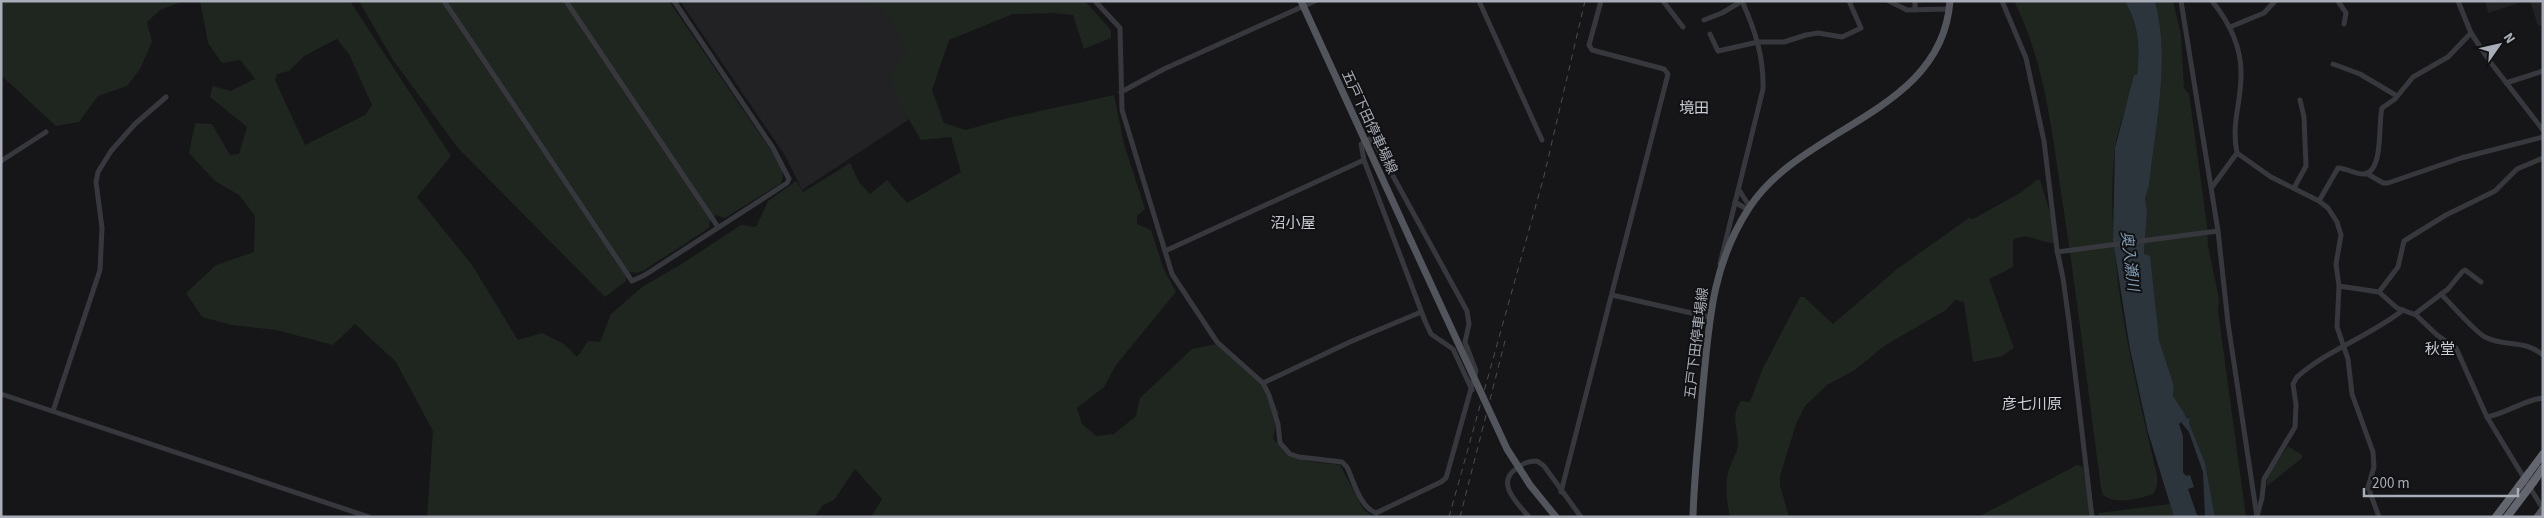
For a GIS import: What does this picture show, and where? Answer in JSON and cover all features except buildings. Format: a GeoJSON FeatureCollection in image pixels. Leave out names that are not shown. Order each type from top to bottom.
{"type":"FeatureCollection","features":[{"type":"Feature","properties":{"kind":"highway"},"geometry":{"type":"LineString","coordinates":[[2496,517],[2543,454]]}},
{"type":"Feature","properties":{"kind":"highway"},"geometry":{"type":"LineString","coordinates":[[2507,517],[2543,468]]}},
{"type":"Feature","properties":{"kind":"main road","name":"五戸下田停車場線"},"geometry":{"type":"LineString","coordinates":[[1302,4],[1507,449],[1530,485],[1556,517]]}},
{"type":"Feature","properties":{"kind":"main road","name":"五戸下田停車場線"},"geometry":{"type":"LineString","coordinates":[[1693,517],[1709,317],[1720,267],[1734,235],[1749,208],[1776,178],[1798,158],[1881,106],[1914,81],[1933,57],[1940,42],[1950,5]]}},
{"type":"Feature","properties":{"kind":"main road"},"geometry":{"type":"LineString","coordinates":[[2537,517],[2543,509]]}},
{"type":"Feature","properties":{"kind":"street"},"geometry":{"type":"LineString","coordinates":[[444,1],[632,281],[646,275],[787,183],[788,174],[774,148],[674,1]]}},
{"type":"Feature","properties":{"kind":"street"},"geometry":{"type":"LineString","coordinates":[[566,1],[718,227]]}},
{"type":"Feature","properties":{"kind":"street"},"geometry":{"type":"LineString","coordinates":[[1095,1],[1120,28],[1122,110],[1172,274],[1217,342],[1263,383],[1274,409],[1280,443],[1290,454],[1342,462],[1347,467],[1364,504],[1376,513],[1446,478],[1472,390],[1476,371],[1465,342],[1469,324],[1467,311],[1376,145],[1372,140],[1364,141],[1361,147],[1364,160],[1421,312],[1431,334],[1452,349],[1472,390]]}},
{"type":"Feature","properties":{"kind":"street"},"geometry":{"type":"LineString","coordinates":[[1121,92],[1164,69],[1302,4],[1315,1]]}},
{"type":"Feature","properties":{"kind":"street"},"geometry":{"type":"LineString","coordinates":[[1478,1],[1542,140]]}},
{"type":"Feature","properties":{"kind":"street"},"geometry":{"type":"LineString","coordinates":[[1561,492],[1668,74],[1664,69],[1592,50],[1589,45],[1601,1]]}},
{"type":"Feature","properties":{"kind":"street"},"geometry":{"type":"LineString","coordinates":[[1663,1],[1683,27]]}},
{"type":"Feature","properties":{"kind":"street"},"geometry":{"type":"LineString","coordinates":[[1704,20],[1722,13],[1742,1],[1758,42],[1762,61],[1763,89],[1739,190],[1720,256],[1720,267]]}},
{"type":"Feature","properties":{"kind":"street"},"geometry":{"type":"LineString","coordinates":[[1710,34],[1718,51],[1758,42],[1784,42],[1818,33],[1842,36],[1859,31],[1861,28],[1849,1]]}},
{"type":"Feature","properties":{"kind":"street"},"geometry":{"type":"LineString","coordinates":[[1888,1],[1907,10],[1950,5]]}},
{"type":"Feature","properties":{"kind":"street"},"geometry":{"type":"LineString","coordinates":[[1915,1],[1915,10]]}},
{"type":"Feature","properties":{"kind":"street"},"geometry":{"type":"LineString","coordinates":[[2002,1],[2026,58],[2045,150],[2069,322],[2092,517]]}},
{"type":"Feature","properties":{"kind":"street"},"geometry":{"type":"LineString","coordinates":[[2181,1],[2212,187],[2212,204],[2228,323],[2257,516]]}},
{"type":"Feature","properties":{"kind":"street"},"geometry":{"type":"LineString","coordinates":[[2212,1],[2230,27],[2239,54],[2242,76],[2234,118],[2237,153],[2212,187]]}},
{"type":"Feature","properties":{"kind":"street"},"geometry":{"type":"LineString","coordinates":[[2230,27],[2264,13],[2274,1]]}},
{"type":"Feature","properties":{"kind":"street"},"geometry":{"type":"LineString","coordinates":[[2338,1],[2346,13],[2344,24]]}},
{"type":"Feature","properties":{"kind":"street"},"geometry":{"type":"LineString","coordinates":[[2458,1],[2471,33],[2506,83],[2543,130]]}},
{"type":"Feature","properties":{"kind":"street"},"geometry":{"type":"LineString","coordinates":[[2366,174],[2375,162],[2380,141],[2382,108],[2397,96],[2413,77],[2448,57],[2471,33]]}},
{"type":"Feature","properties":{"kind":"street"},"geometry":{"type":"LineString","coordinates":[[2333,64],[2360,74],[2397,96]]}},
{"type":"Feature","properties":{"kind":"street"},"geometry":{"type":"LineString","coordinates":[[2506,83],[2543,71]]}},
{"type":"Feature","properties":{"kind":"street"},"geometry":{"type":"LineString","coordinates":[[52,411],[100,270],[102,228],[96,182],[98,172],[111,151],[135,124],[166,97]]}},
{"type":"Feature","properties":{"kind":"street"},"geometry":{"type":"LineString","coordinates":[[2294,188],[2306,166],[2304,117],[2300,100]]}},
{"type":"Feature","properties":{"kind":"street"},"geometry":{"type":"LineString","coordinates":[[1,161],[46,132]]}},
{"type":"Feature","properties":{"kind":"street"},"geometry":{"type":"LineString","coordinates":[[2319,201],[2338,168],[2366,174],[2383,183],[2388,183],[2462,158],[2543,137]]}},
{"type":"Feature","properties":{"kind":"street"},"geometry":{"type":"LineString","coordinates":[[2237,153],[2271,177],[2319,201],[2333,215],[2342,235],[2336,264],[2339,286],[2336,318],[2348,359],[2352,394],[2373,452],[2374,467],[2368,487],[2379,517]]}},
{"type":"Feature","properties":{"kind":"street"},"geometry":{"type":"LineString","coordinates":[[2379,292],[2398,267],[2404,241],[2446,215],[2495,191],[2517,169],[2543,158]]}},
{"type":"Feature","properties":{"kind":"street"},"geometry":{"type":"LineString","coordinates":[[1165,251],[1364,160]]}},
{"type":"Feature","properties":{"kind":"street"},"geometry":{"type":"LineString","coordinates":[[1739,190],[1749,208]]}},
{"type":"Feature","properties":{"kind":"street"},"geometry":{"type":"LineString","coordinates":[[1735,202],[1749,208]]}},
{"type":"Feature","properties":{"kind":"street"},"geometry":{"type":"LineString","coordinates":[[2059,252],[2216,231]]}},
{"type":"Feature","properties":{"kind":"street"},"geometry":{"type":"LineString","coordinates":[[2415,314],[2441,294],[2466,270],[2481,282]]}},
{"type":"Feature","properties":{"kind":"street"},"geometry":{"type":"LineString","coordinates":[[2339,286],[2379,292],[2392,305],[2415,314],[2437,335],[2456,348],[2487,417],[2543,509]]}},
{"type":"Feature","properties":{"kind":"street"},"geometry":{"type":"LineString","coordinates":[[2441,294],[2482,336],[2508,343],[2529,345],[2543,355]]}},
{"type":"Feature","properties":{"kind":"street"},"geometry":{"type":"LineString","coordinates":[[1612,296],[1709,317]]}},
{"type":"Feature","properties":{"kind":"street"},"geometry":{"type":"LineString","coordinates":[[2257,516],[2262,498],[2264,479],[2295,427],[2296,405],[2293,384],[2304,371],[2336,349],[2343,347],[2403,310]]}},
{"type":"Feature","properties":{"kind":"street"},"geometry":{"type":"LineString","coordinates":[[1263,383],[1352,341],[1421,312]]}},
{"type":"Feature","properties":{"kind":"street"},"geometry":{"type":"LineString","coordinates":[[1,394],[369,517]]}},
{"type":"Feature","properties":{"kind":"street"},"geometry":{"type":"LineString","coordinates":[[2487,417],[2504,414],[2530,401],[2543,398]]}},
{"type":"Feature","properties":{"kind":"street"},"geometry":{"type":"LineString","coordinates":[[1530,517],[1515,501],[1508,488],[1507,479],[1512,471],[1523,463],[1537,461],[1544,466],[1561,492],[1581,517]]}},
{"type":"Feature","properties":{"kind":"shaded area"},"geometry":{"type":"Polygon","coordinates":[[[1,1],[184,1],[160,10],[147,22],[152,42],[140,69],[127,86],[98,96],[79,122],[56,126],[2,76],[1,1]]]}},
{"type":"Feature","properties":{"kind":"shaded area"},"geometry":{"type":"Polygon","coordinates":[[[200,1],[350,1],[451,156],[417,197],[472,265],[518,340],[542,333],[564,344],[577,357],[588,341],[600,342],[611,314],[642,287],[680,265],[741,225],[756,227],[768,201],[796,181],[803,192],[850,163],[859,182],[870,194],[887,180],[907,203],[961,172],[951,137],[921,140],[899,101],[893,86],[892,75],[897,64],[907,51],[895,25],[873,1],[1085,1],[1111,30],[1111,38],[1084,49],[1073,15],[1053,13],[1013,14],[949,40],[932,90],[944,123],[966,130],[1008,118],[1114,95],[1124,144],[1145,209],[1137,216],[1137,224],[1151,230],[1164,270],[1176,292],[1116,365],[1104,387],[1077,408],[1082,424],[1096,436],[1114,434],[1136,416],[1140,398],[1192,349],[1222,343],[1262,382],[1279,412],[1273,438],[1279,446],[1286,453],[1302,460],[1340,465],[1364,510],[1374,517],[871,517],[882,499],[855,469],[834,500],[823,505],[814,517],[427,517],[433,431],[396,362],[355,324],[333,345],[276,330],[232,325],[202,317],[186,293],[216,265],[254,252],[255,216],[239,195],[215,181],[189,153],[195,123],[212,124],[230,155],[239,154],[247,127],[210,97],[213,86],[231,91],[255,79],[240,60],[222,63],[208,43],[200,1]],[[337,39],[304,56],[289,71],[277,74],[275,80],[305,145],[365,115],[372,105],[349,54],[337,39]]]}},
{"type":"Feature","properties":{"kind":"shaded area"},"geometry":{"type":"Polygon","coordinates":[[[359,1],[669,1],[778,161],[783,174],[781,183],[725,218],[716,215],[710,220],[709,228],[643,271],[627,274],[626,281],[605,297],[458,148],[393,60],[359,1]]]}},
{"type":"Feature","properties":{"kind":"shaded area"},"geometry":{"type":"Polygon","coordinates":[[[680,1],[879,1],[911,28],[916,106],[908,120],[802,190],[786,157],[680,1]]]}},
{"type":"Feature","properties":{"kind":"shaded area"},"geometry":{"type":"Polygon","coordinates":[[[2014,1],[2125,1],[2136,28],[2138,46],[2137,75],[2134,75],[2121,121],[2115,149],[2112,189],[2113,230],[2123,313],[2130,354],[2157,475],[2157,486],[2153,494],[2141,498],[2114,500],[2103,495],[2101,488],[2073,271],[2051,123],[2033,48],[2025,24],[2014,1]]]}},
{"type":"Feature","properties":{"kind":"shaded area"},"geometry":{"type":"Polygon","coordinates":[[[2155,1],[2173,1],[2181,35],[2184,88],[2189,94],[2207,225],[2208,246],[2219,299],[2218,311],[2246,517],[2215,517],[2205,463],[2189,423],[2190,419],[2182,412],[2173,396],[2174,386],[2159,340],[2147,256],[2144,254],[2147,212],[2145,198],[2149,186],[2162,70],[2160,23],[2155,1]]]}},
{"type":"Feature","properties":{"kind":"shaded area"},"geometry":{"type":"Polygon","coordinates":[[[2485,1],[2525,1],[2488,13],[2485,1]]]}},
{"type":"Feature","properties":{"kind":"shaded area"},"geometry":{"type":"Polygon","coordinates":[[[2530,1],[2543,1],[2543,25],[2538,26],[2530,1]]]}},
{"type":"Feature","properties":{"kind":"shaded area"},"geometry":{"type":"Polygon","coordinates":[[[2037,180],[2040,180],[2051,216],[2054,243],[2029,237],[2013,240],[2013,267],[1989,279],[2014,348],[2002,356],[1973,362],[1964,302],[1955,300],[1946,310],[1884,346],[1855,370],[1827,385],[1805,406],[1796,424],[1780,476],[1780,485],[1789,517],[1730,517],[1727,501],[1727,479],[1738,447],[1735,422],[1736,412],[1741,401],[1750,402],[1763,368],[1800,297],[1804,297],[1833,324],[1897,269],[1969,218],[1973,219],[2020,193],[2037,180]]]}},
{"type":"Feature","properties":{"kind":"shaded area"},"geometry":{"type":"Polygon","coordinates":[[[2288,446],[2302,455],[2302,458],[2267,486],[2268,474],[2288,446]]]}},
{"type":"Feature","properties":{"kind":"shaded area"},"geometry":{"type":"Polygon","coordinates":[[[2077,465],[2083,467],[2091,517],[1978,517],[2077,465]]]}},
{"type":"Feature","properties":{"kind":"shaded area"},"geometry":{"type":"Polygon","coordinates":[[[2170,504],[2174,517],[2099,517],[2099,513],[2170,504]]]}},
{"type":"Feature","properties":{"kind":"water","name":"奥入瀬川"},"geometry":{"type":"Polygon","coordinates":[[[2125,1],[2155,1],[2160,23],[2162,70],[2149,186],[2145,198],[2147,212],[2144,254],[2150,256],[2159,340],[2174,386],[2173,396],[2187,418],[2190,419],[2189,423],[2205,463],[2215,517],[2205,517],[2203,472],[2189,432],[2181,422],[2179,424],[2183,436],[2183,472],[2186,476],[2190,475],[2194,487],[2188,489],[2197,515],[2200,517],[2174,517],[2148,432],[2130,349],[2113,241],[2115,148],[2134,75],[2137,75],[2138,64],[2136,28],[2125,1]]]}},
{"type":"Feature","properties":{"kind":"railway"},"geometry":{"type":"LineString","coordinates":[[1449,517],[1544,176],[1585,1]]}},
{"type":"Feature","properties":{"kind":"railway"},"geometry":{"type":"LineString","coordinates":[[1460,517],[1506,337]]}},
{"type":"Feature","properties":{"kind":"district","name":"境田"},"geometry":{"type":"Point","coordinates":[1694,108]}},
{"type":"Feature","properties":{"kind":"district","name":"沼小屋"},"geometry":{"type":"Point","coordinates":[1293,223]}},
{"type":"Feature","properties":{"kind":"district","name":"秋堂"},"geometry":{"type":"Point","coordinates":[2440,349]}},
{"type":"Feature","properties":{"kind":"district","name":"彦七川原"},"geometry":{"type":"Point","coordinates":[2032,404]}}]}
